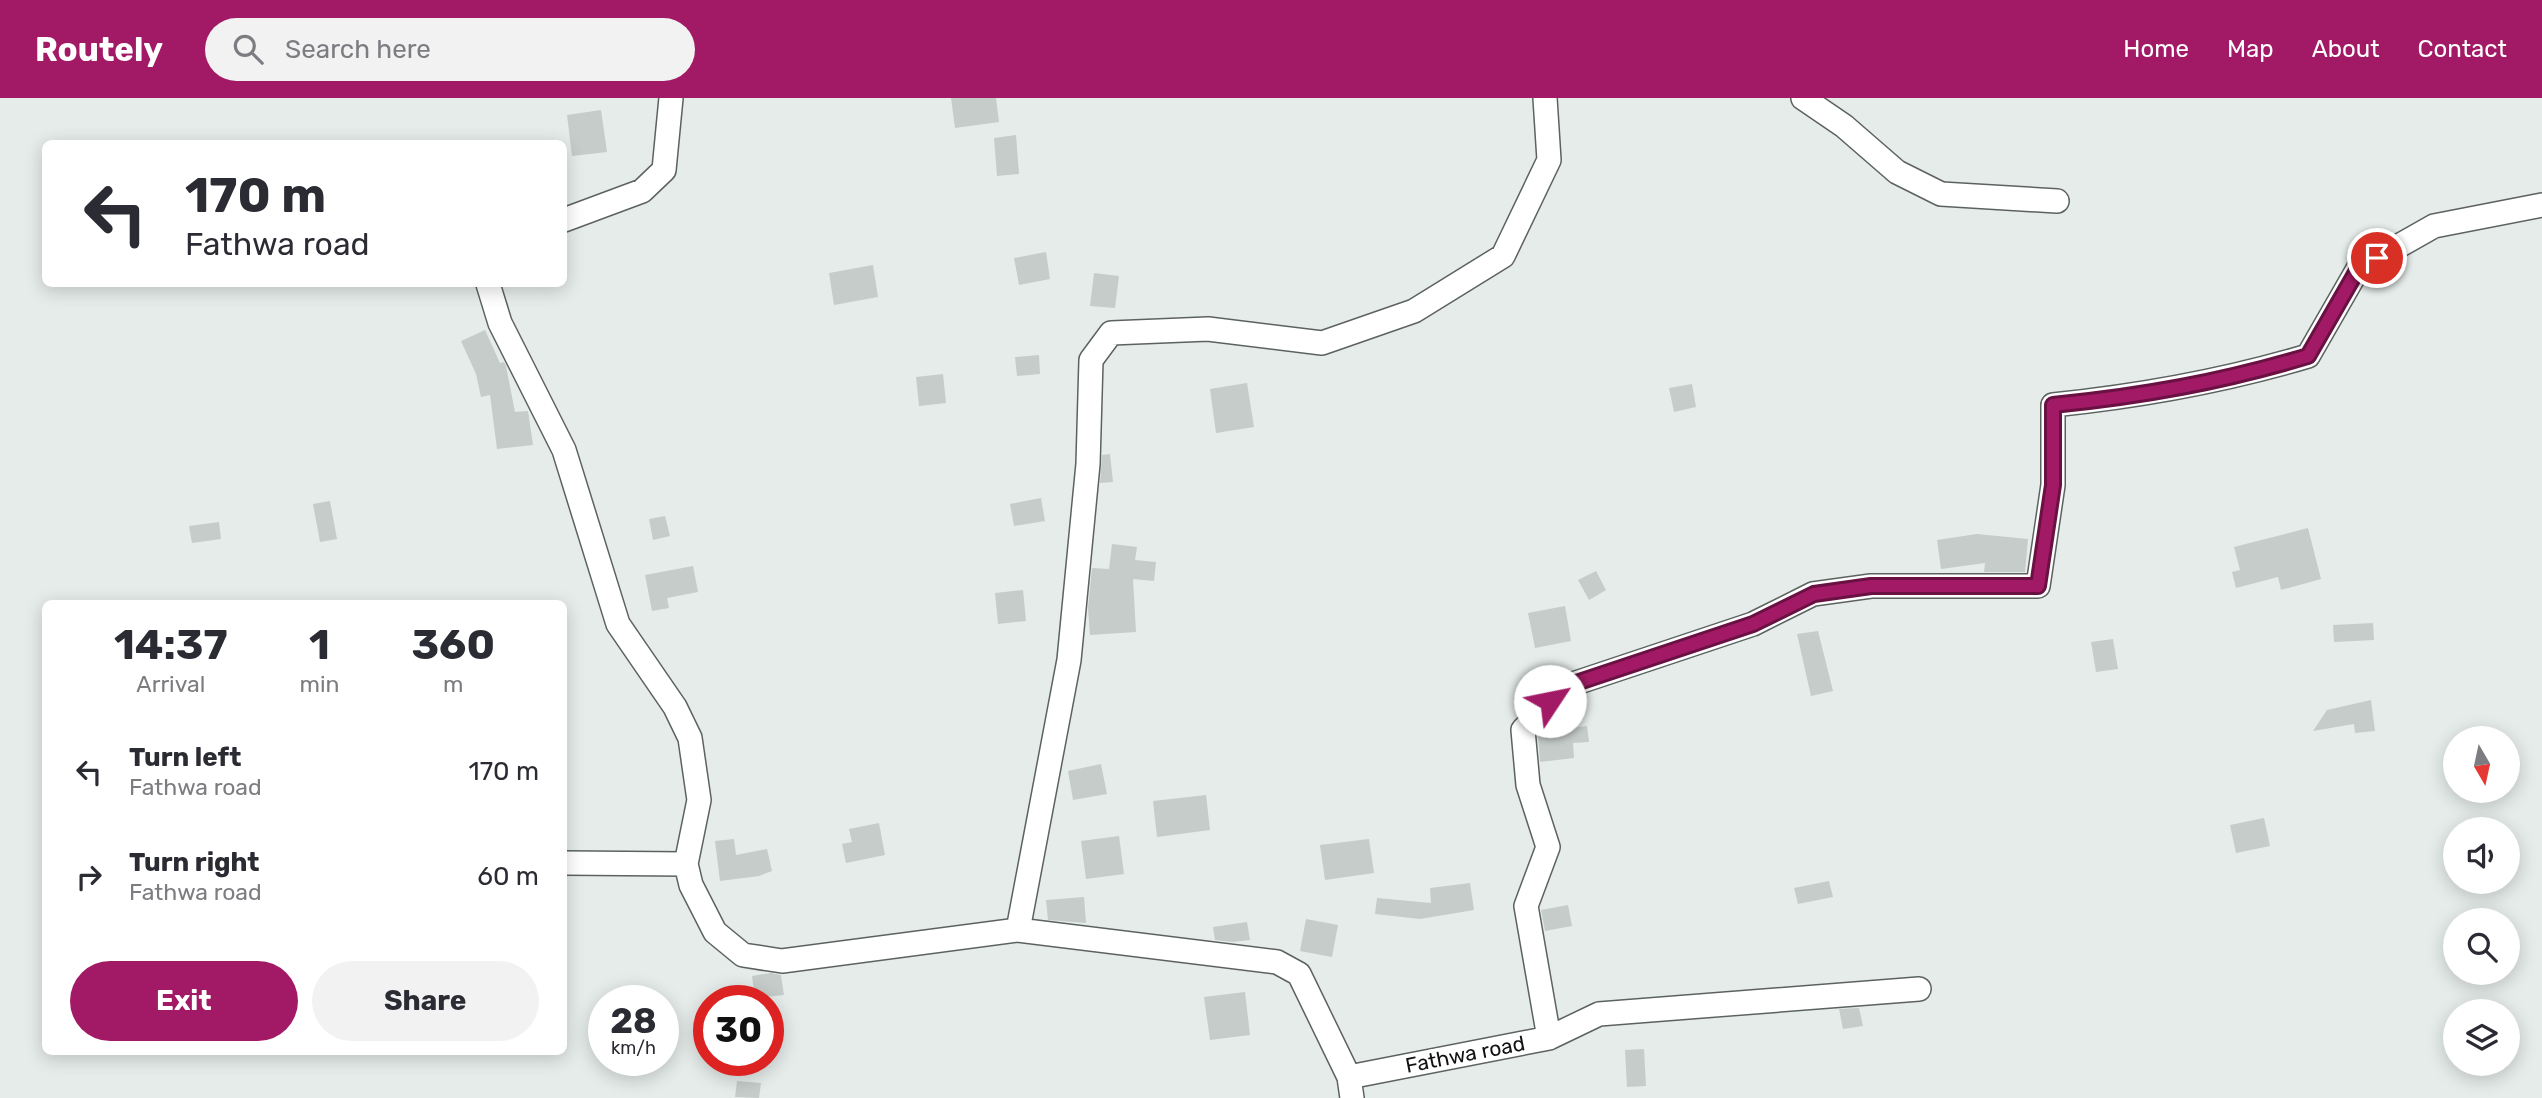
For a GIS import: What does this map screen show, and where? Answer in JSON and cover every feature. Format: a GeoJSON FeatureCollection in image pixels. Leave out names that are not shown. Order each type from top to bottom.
{"type":"FeatureCollection","features":[{"type":"Feature","properties":{"kind":"street"},"geometry":{"type":"LineString","coordinates":[[567,219],[642,191],[663,170],[671,98]]}},
{"type":"Feature","properties":{"kind":"street"},"geometry":{"type":"LineString","coordinates":[[1018,930],[1069,660],[1088,464],[1091,359],[1111,333],[1208,329],[1322,343],[1414,311],[1503,256],[1549,160],[1545,98]]}},
{"type":"Feature","properties":{"kind":"street"},"geometry":{"type":"LineString","coordinates":[[1803,98],[1844,126],[1897,172],[1941,194],[2057,201]]}},
{"type":"Feature","properties":{"kind":"street","name":"Fathwa road"},"geometry":{"type":"LineString","coordinates":[[1350,1088],[1549,1038],[1526,906],[1548,847],[1528,785],[1523,730],[1564,687],[1753,624],[1814,594],[1871,586],[2038,586],[2053,485],[2053,405],[2137,397],[2232,379],[2308,356],[2358,269],[2434,226],[2542,205]]}},
{"type":"Feature","properties":{"kind":"street"},"geometry":{"type":"LineString","coordinates":[[489,287],[500,323],[564,450],[618,624],[675,707],[690,738],[699,800],[686,864],[691,885],[715,932],[743,955],[782,961],[1018,930],[1277,962],[1299,974],[1350,1088]]}},
{"type":"Feature","properties":{"kind":"street"},"geometry":{"type":"LineString","coordinates":[[567,863],[686,864]]}},
{"type":"Feature","properties":{"kind":"street"},"geometry":{"type":"LineString","coordinates":[[1549,1038],[1599,1014],[1919,989]]}},
{"type":"Feature","properties":{"kind":"building"},"geometry":{"type":"Polygon","coordinates":[[[951,98],[996,98],[999,122],[955,128],[951,98]]]}},
{"type":"Feature","properties":{"kind":"building"},"geometry":{"type":"Polygon","coordinates":[[[601,110],[607,152],[572,156],[567,115],[601,110]]]}},
{"type":"Feature","properties":{"kind":"building"},"geometry":{"type":"Polygon","coordinates":[[[1016,135],[1019,174],[997,176],[994,138],[1016,135]]]}},
{"type":"Feature","properties":{"kind":"building"},"geometry":{"type":"Polygon","coordinates":[[[1046,252],[1050,279],[1019,285],[1014,258],[1046,252]]]}},
{"type":"Feature","properties":{"kind":"building"},"geometry":{"type":"Polygon","coordinates":[[[873,265],[878,297],[834,305],[829,273],[873,265]]]}},
{"type":"Feature","properties":{"kind":"building"},"geometry":{"type":"Polygon","coordinates":[[[1094,273],[1119,276],[1115,308],[1090,306],[1094,273]]]}},
{"type":"Feature","properties":{"kind":"building"},"geometry":{"type":"Polygon","coordinates":[[[485,330],[500,363],[504,362],[506,366],[515,412],[528,411],[533,445],[497,449],[490,395],[481,397],[476,374],[461,341],[485,330]]]}},
{"type":"Feature","properties":{"kind":"building"},"geometry":{"type":"Polygon","coordinates":[[[1039,355],[1040,374],[1017,376],[1015,357],[1039,355]]]}},
{"type":"Feature","properties":{"kind":"building"},"geometry":{"type":"Polygon","coordinates":[[[943,374],[946,403],[919,406],[916,377],[943,374]]]}},
{"type":"Feature","properties":{"kind":"building"},"geometry":{"type":"Polygon","coordinates":[[[1247,383],[1254,427],[1216,433],[1210,389],[1247,383]]]}},
{"type":"Feature","properties":{"kind":"building"},"geometry":{"type":"Polygon","coordinates":[[[1692,384],[1696,407],[1674,412],[1669,388],[1692,384]]]}},
{"type":"Feature","properties":{"kind":"building"},"geometry":{"type":"Polygon","coordinates":[[[1110,454],[1113,482],[1100,483],[1102,455],[1110,454]]]}},
{"type":"Feature","properties":{"kind":"building"},"geometry":{"type":"Polygon","coordinates":[[[1041,498],[1045,521],[1014,526],[1010,504],[1041,498]]]}},
{"type":"Feature","properties":{"kind":"building"},"geometry":{"type":"Polygon","coordinates":[[[330,501],[337,539],[320,542],[313,504],[330,501]]]}},
{"type":"Feature","properties":{"kind":"building"},"geometry":{"type":"Polygon","coordinates":[[[665,516],[670,536],[653,540],[649,519],[665,516]]]}},
{"type":"Feature","properties":{"kind":"building"},"geometry":{"type":"Polygon","coordinates":[[[219,522],[221,539],[192,543],[189,526],[219,522]]]}},
{"type":"Feature","properties":{"kind":"building"},"geometry":{"type":"Polygon","coordinates":[[[2308,528],[2321,579],[2281,590],[2278,577],[2236,588],[2232,572],[2240,570],[2234,547],[2308,528]]]}},
{"type":"Feature","properties":{"kind":"building"},"geometry":{"type":"Polygon","coordinates":[[[1977,534],[2028,539],[2025,572],[1984,572],[1985,563],[1941,569],[1937,540],[1977,534]]]}},
{"type":"Feature","properties":{"kind":"building"},"geometry":{"type":"Polygon","coordinates":[[[1112,544],[1137,547],[1135,560],[1156,562],[1154,581],[1133,579],[1136,632],[1090,635],[1088,608],[1092,568],[1109,569],[1112,544]]]}},
{"type":"Feature","properties":{"kind":"building"},"geometry":{"type":"Polygon","coordinates":[[[693,566],[698,592],[667,598],[669,608],[652,611],[645,575],[693,566]]]}},
{"type":"Feature","properties":{"kind":"building"},"geometry":{"type":"Polygon","coordinates":[[[1596,571],[1606,590],[1589,600],[1578,580],[1596,571]]]}},
{"type":"Feature","properties":{"kind":"building"},"geometry":{"type":"Polygon","coordinates":[[[1023,590],[1026,621],[998,624],[995,593],[1023,590]]]}},
{"type":"Feature","properties":{"kind":"building"},"geometry":{"type":"Polygon","coordinates":[[[1565,606],[1571,641],[1535,648],[1528,613],[1565,606]]]}},
{"type":"Feature","properties":{"kind":"building"},"geometry":{"type":"Polygon","coordinates":[[[2373,623],[2374,640],[2334,642],[2333,625],[2373,623]]]}},
{"type":"Feature","properties":{"kind":"building"},"geometry":{"type":"Polygon","coordinates":[[[1818,631],[1833,691],[1811,696],[1797,634],[1818,631]]]}},
{"type":"Feature","properties":{"kind":"building"},"geometry":{"type":"Polygon","coordinates":[[[2113,639],[2118,669],[2096,672],[2091,642],[2113,639]]]}},
{"type":"Feature","properties":{"kind":"building"},"geometry":{"type":"Polygon","coordinates":[[[2371,700],[2375,731],[2355,733],[2354,724],[2313,731],[2327,710],[2371,700]]]}},
{"type":"Feature","properties":{"kind":"building"},"geometry":{"type":"Polygon","coordinates":[[[1587,726],[1589,742],[1573,743],[1574,758],[1540,762],[1538,735],[1541,731],[1587,726]]]}},
{"type":"Feature","properties":{"kind":"building"},"geometry":{"type":"Polygon","coordinates":[[[1101,764],[1107,794],[1073,800],[1068,771],[1101,764]]]}},
{"type":"Feature","properties":{"kind":"building"},"geometry":{"type":"Polygon","coordinates":[[[1206,795],[1210,830],[1157,837],[1153,801],[1206,795]]]}},
{"type":"Feature","properties":{"kind":"building"},"geometry":{"type":"Polygon","coordinates":[[[2264,818],[2270,846],[2236,853],[2230,825],[2264,818]]]}},
{"type":"Feature","properties":{"kind":"building"},"geometry":{"type":"Polygon","coordinates":[[[879,823],[885,855],[846,863],[842,844],[852,842],[849,829],[879,823]]]}},
{"type":"Feature","properties":{"kind":"building"},"geometry":{"type":"Polygon","coordinates":[[[1119,836],[1124,874],[1086,879],[1081,841],[1119,836]]]}},
{"type":"Feature","properties":{"kind":"building"},"geometry":{"type":"Polygon","coordinates":[[[734,839],[736,855],[767,849],[772,871],[759,876],[720,881],[715,841],[734,839]]]}},
{"type":"Feature","properties":{"kind":"building"},"geometry":{"type":"Polygon","coordinates":[[[1369,839],[1374,873],[1325,880],[1320,845],[1369,839]]]}},
{"type":"Feature","properties":{"kind":"building"},"geometry":{"type":"Polygon","coordinates":[[[1829,881],[1833,897],[1798,904],[1794,888],[1829,881]]]}},
{"type":"Feature","properties":{"kind":"building"},"geometry":{"type":"Polygon","coordinates":[[[1470,883],[1474,910],[1420,919],[1375,914],[1377,898],[1431,903],[1430,888],[1470,883]]]}},
{"type":"Feature","properties":{"kind":"building"},"geometry":{"type":"Polygon","coordinates":[[[1084,897],[1086,923],[1048,920],[1046,900],[1084,897]]]}},
{"type":"Feature","properties":{"kind":"building"},"geometry":{"type":"Polygon","coordinates":[[[1568,905],[1572,926],[1545,931],[1541,910],[1568,905]]]}},
{"type":"Feature","properties":{"kind":"building"},"geometry":{"type":"Polygon","coordinates":[[[1306,919],[1338,925],[1332,957],[1300,951],[1306,919]]]}},
{"type":"Feature","properties":{"kind":"building"},"geometry":{"type":"Polygon","coordinates":[[[1247,922],[1250,940],[1215,940],[1213,927],[1247,922]]]}},
{"type":"Feature","properties":{"kind":"building"},"geometry":{"type":"Polygon","coordinates":[[[771,973],[781,975],[782,985],[753,985],[752,976],[771,973]]]}},
{"type":"Feature","properties":{"kind":"building"},"geometry":{"type":"Polygon","coordinates":[[[1245,992],[1250,1035],[1210,1040],[1204,997],[1245,992]]]}},
{"type":"Feature","properties":{"kind":"building"},"geometry":{"type":"Polygon","coordinates":[[[1859,1008],[1863,1026],[1843,1029],[1839,1009],[1859,1008]]]}},
{"type":"Feature","properties":{"kind":"building"},"geometry":{"type":"Polygon","coordinates":[[[1644,1049],[1646,1086],[1627,1087],[1625,1050],[1644,1049]]]}},
{"type":"Feature","properties":{"kind":"building"},"geometry":{"type":"Polygon","coordinates":[[[737,1081],[761,1083],[759,1098],[735,1097],[737,1081]]]}},
{"type":"Feature","properties":{"kind":"route"},"geometry":{"type":"LineString","coordinates":[[1550,701],[1564,687],[1753,624],[1814,594],[1871,586],[2038,586],[2053,485],[2053,405],[2137,397],[2232,379],[2308,356],[2358,269],[2377,258]]}}]}
